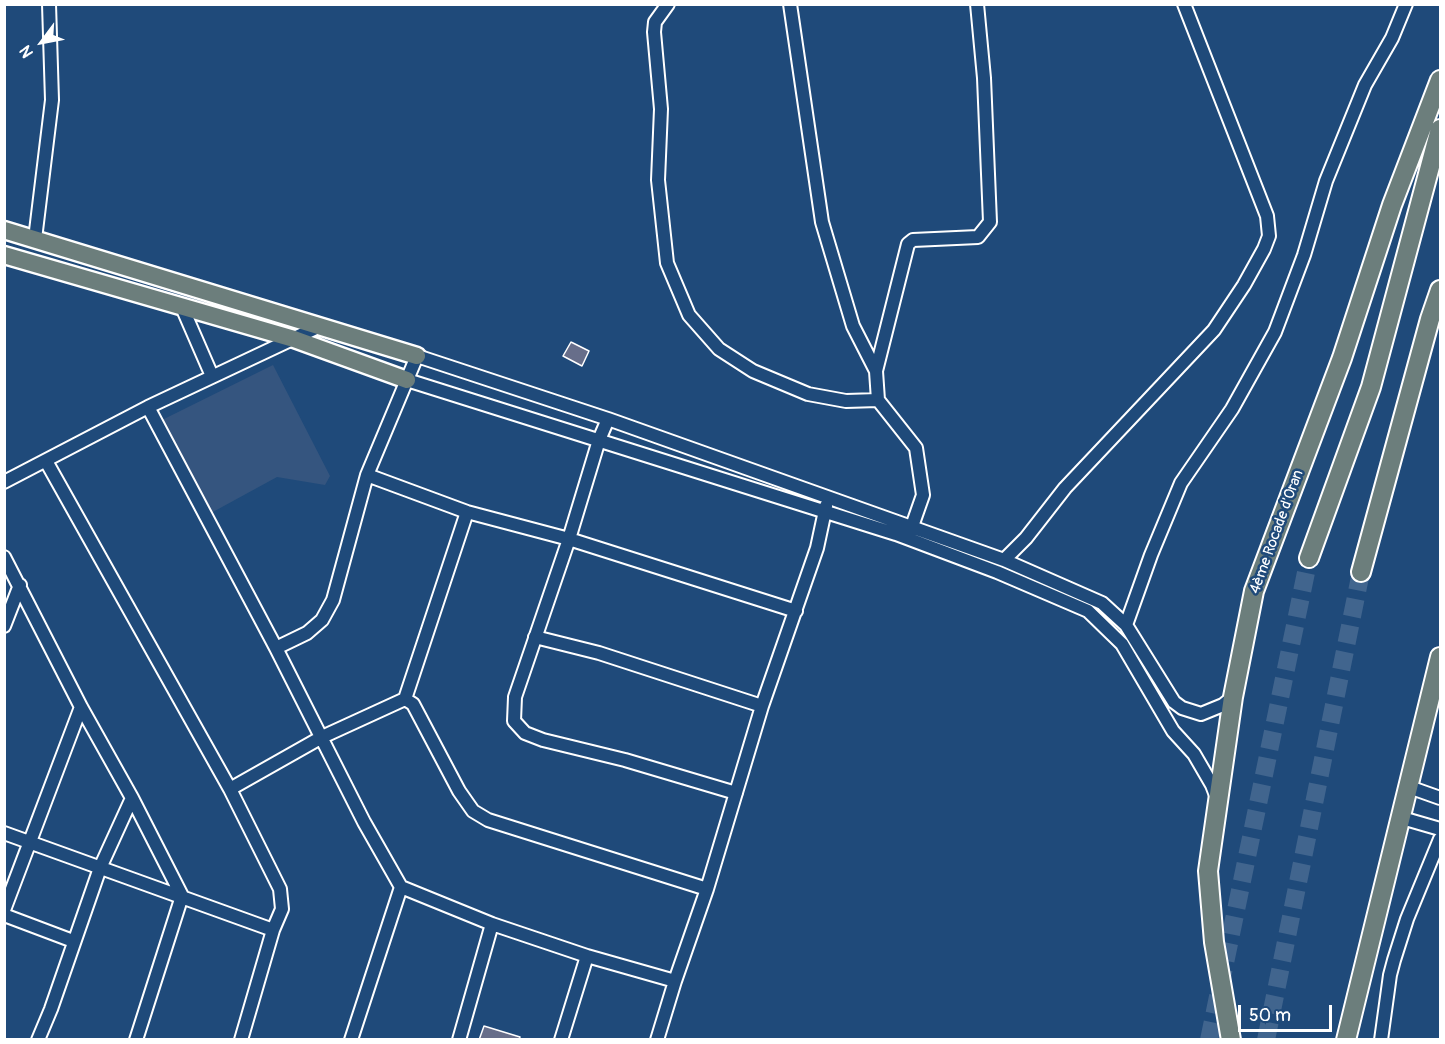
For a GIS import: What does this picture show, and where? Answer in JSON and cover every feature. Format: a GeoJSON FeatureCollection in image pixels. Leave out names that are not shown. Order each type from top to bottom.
{"type":"FeatureCollection","features":[{"type":"Feature","properties":{"kind":"highway","name":"4ème Rocade d'Oran"},"geometry":{"type":"LineString","coordinates":[[1231,1040],[1214,942],[1208,871],[1233,697],[1254,591],[1342,358],[1392,205],[1440,81]]}},
{"type":"Feature","properties":{"kind":"highway"},"geometry":{"type":"LineString","coordinates":[[1309,558],[1371,387],[1440,129]]}},
{"type":"Feature","properties":{"kind":"highway"},"geometry":{"type":"LineString","coordinates":[[1361,572],[1430,319],[1440,290]]}},
{"type":"Feature","properties":{"kind":"highway"},"geometry":{"type":"LineString","coordinates":[[1346,1040],[1440,657]]}},
{"type":"Feature","properties":{"kind":"main road"},"geometry":{"type":"LineString","coordinates":[[4,231],[417,356]]}},
{"type":"Feature","properties":{"kind":"main road"},"geometry":{"type":"LineString","coordinates":[[4,255],[294,339],[407,380]]}},
{"type":"Feature","properties":{"kind":"street"},"geometry":{"type":"LineString","coordinates":[[35,239],[52,100],[49,4]]}},
{"type":"Feature","properties":{"kind":"street"},"geometry":{"type":"LineString","coordinates":[[668,4],[655,22],[654,32],[661,109],[658,180],[667,263],[688,315],[719,349],[753,371],[808,394],[846,401],[878,400]]}},
{"type":"Feature","properties":{"kind":"street"},"geometry":{"type":"LineString","coordinates":[[790,4],[822,222],[853,326],[876,371]]}},
{"type":"Feature","properties":{"kind":"street"},"geometry":{"type":"LineString","coordinates":[[907,538],[923,495],[916,448],[878,400],[876,371],[908,244],[913,240],[978,237],[990,222],[984,78],[977,4]]}},
{"type":"Feature","properties":{"kind":"street"},"geometry":{"type":"LineString","coordinates":[[1004,560],[1026,538],[1065,488],[1214,330],[1244,285],[1269,236],[1267,216],[1184,4]]}},
{"type":"Feature","properties":{"kind":"street"},"geometry":{"type":"LineString","coordinates":[[1122,644],[1130,629],[1151,555],[1181,483],[1232,409],[1275,332],[1304,255],[1330,171],[1365,85],[1392,38],[1406,4]]}},
{"type":"Feature","properties":{"kind":"street"},"geometry":{"type":"LineString","coordinates":[[182,307],[212,376]]}},
{"type":"Feature","properties":{"kind":"street"},"geometry":{"type":"LineString","coordinates":[[4,482],[148,407],[320,327]]}},
{"type":"Feature","properties":{"kind":"street"},"geometry":{"type":"LineString","coordinates":[[276,648],[307,633],[322,620],[333,600],[367,475],[417,356],[608,419],[1004,560],[1102,603],[1130,629],[1174,702],[1182,708],[1201,714],[1223,705],[1233,697]]}},
{"type":"Feature","properties":{"kind":"street"},"geometry":{"type":"LineString","coordinates":[[407,380],[907,538],[997,572],[1088,611],[1122,644],[1173,731],[1194,754],[1212,784],[1217,798]]}},
{"type":"Feature","properties":{"kind":"street"},"geometry":{"type":"LineString","coordinates":[[148,407],[276,648],[364,822],[401,887],[492,924],[587,956],[675,981]]}},
{"type":"Feature","properties":{"kind":"street"},"geometry":{"type":"LineString","coordinates":[[608,419],[598,440],[569,539],[535,636],[513,708],[514,721],[525,733],[543,740],[626,760],[736,794]]}},
{"type":"Feature","properties":{"kind":"street"},"geometry":{"type":"LineString","coordinates":[[46,461],[230,789],[280,889],[282,909],[273,930],[241,1040]]}},
{"type":"Feature","properties":{"kind":"street"},"geometry":{"type":"LineString","coordinates":[[367,475],[467,512],[569,539],[796,611]]}},
{"type":"Feature","properties":{"kind":"street"},"geometry":{"type":"LineString","coordinates":[[657,1040],[762,706],[817,548],[829,498]]}},
{"type":"Feature","properties":{"kind":"street"},"geometry":{"type":"LineString","coordinates":[[230,789],[322,737],[405,699],[467,512]]}},
{"type":"Feature","properties":{"kind":"street"},"geometry":{"type":"LineString","coordinates":[[4,557],[182,896],[136,1040]]}},
{"type":"Feature","properties":{"kind":"street"},"geometry":{"type":"LineString","coordinates":[[4,626],[20,585]]}},
{"type":"Feature","properties":{"kind":"street"},"geometry":{"type":"LineString","coordinates":[[535,636],[599,653],[762,706]]}},
{"type":"Feature","properties":{"kind":"street"},"geometry":{"type":"LineString","coordinates":[[405,699],[413,704],[472,811],[488,820],[706,889]]}},
{"type":"Feature","properties":{"kind":"street"},"geometry":{"type":"LineString","coordinates":[[4,910],[81,706]]}},
{"type":"Feature","properties":{"kind":"street"},"geometry":{"type":"LineString","coordinates":[[1409,787],[1440,798]]}},
{"type":"Feature","properties":{"kind":"street"},"geometry":{"type":"LineString","coordinates":[[38,1040],[100,868],[132,798]]}},
{"type":"Feature","properties":{"kind":"street"},"geometry":{"type":"LineString","coordinates":[[1402,818],[1440,829]]}},
{"type":"Feature","properties":{"kind":"street"},"geometry":{"type":"LineString","coordinates":[[4,833],[273,930]]}},
{"type":"Feature","properties":{"kind":"street"},"geometry":{"type":"LineString","coordinates":[[1382,1040],[1394,960],[1407,919],[1440,839]]}},
{"type":"Feature","properties":{"kind":"street"},"geometry":{"type":"LineString","coordinates":[[351,1040],[401,887]]}},
{"type":"Feature","properties":{"kind":"street"},"geometry":{"type":"LineString","coordinates":[[4,915],[73,940]]}},
{"type":"Feature","properties":{"kind":"street"},"geometry":{"type":"LineString","coordinates":[[459,1040],[492,924]]}},
{"type":"Feature","properties":{"kind":"street"},"geometry":{"type":"LineString","coordinates":[[561,1040],[587,956]]}},
{"type":"Feature","properties":{"kind":"shaded area"},"geometry":{"type":"Polygon","coordinates":[[[273,365],[330,476],[325,485],[277,477],[211,513],[162,420],[273,365]]]}},
{"type":"Feature","properties":{"kind":"building"},"geometry":{"type":"Polygon","coordinates":[[[571,342],[589,351],[582,366],[563,356],[571,342]]]}},
{"type":"Feature","properties":{"kind":"building"},"geometry":{"type":"Polygon","coordinates":[[[484,1026],[520,1037],[519,1040],[479,1040],[484,1026]]]}},
{"type":"Feature","properties":{"kind":"tunnel"},"geometry":{"type":"LineString","coordinates":[[1209,1040],[1309,558]]}},
{"type":"Feature","properties":{"kind":"tunnel"},"geometry":{"type":"LineString","coordinates":[[1266,1040],[1361,572]]}}]}
